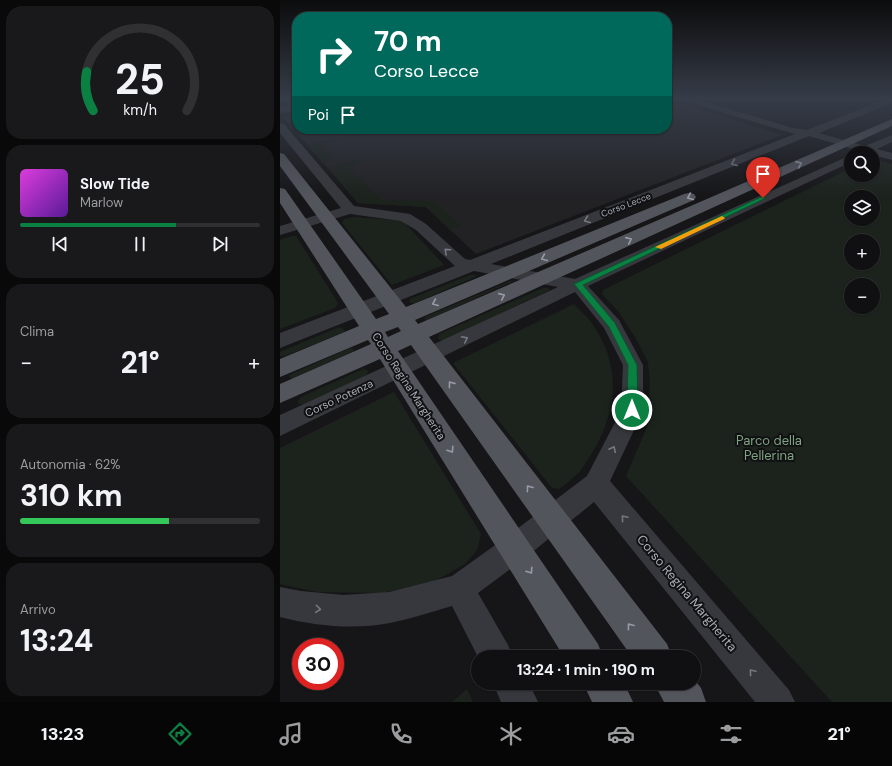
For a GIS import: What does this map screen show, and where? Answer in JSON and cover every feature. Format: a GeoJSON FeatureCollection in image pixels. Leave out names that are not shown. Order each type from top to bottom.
{"type":"FeatureCollection","features":[{"type":"Feature","properties":{"kind":"main road","name":"Corso Lecce"},"geometry":{"type":"LineString","coordinates":[[372,329],[847,132]]}},
{"type":"Feature","properties":{"kind":"main road"},"geometry":{"type":"LineString","coordinates":[[280,394],[391,359],[415,335],[870,132]]}},
{"type":"Feature","properties":{"kind":"main road"},"geometry":{"type":"LineString","coordinates":[[280,157],[388,298],[649,650]]}},
{"type":"Feature","properties":{"kind":"main road","name":"Corso Regina Margherita"},"geometry":{"type":"LineString","coordinates":[[280,192],[372,329],[581,650]]}},
{"type":"Feature","properties":{"kind":"main road"},"geometry":{"type":"LineString","coordinates":[[280,368],[372,329]]}},
{"type":"Feature","properties":{"kind":"main road"},"geometry":{"type":"LineString","coordinates":[[606,690],[614,702]]}},
{"type":"Feature","properties":{"kind":"main road"},"geometry":{"type":"LineString","coordinates":[[678,690],[687,702]]}},
{"type":"Feature","properties":{"kind":"street"},"geometry":{"type":"LineString","coordinates":[[285,132],[346,204],[349,210]]}},
{"type":"Feature","properties":{"kind":"street"},"geometry":{"type":"LineString","coordinates":[[799,132],[810,133],[851,146]]}},
{"type":"Feature","properties":{"kind":"street","name":"Corso Lecce"},"geometry":{"type":"LineString","coordinates":[[359,310],[470,265],[813,132]]}},
{"type":"Feature","properties":{"kind":"street"},"geometry":{"type":"LineString","coordinates":[[874,146],[892,138]]}},
{"type":"Feature","properties":{"kind":"street"},"geometry":{"type":"LineString","coordinates":[[880,155],[892,157]]}},
{"type":"Feature","properties":{"kind":"street"},"geometry":{"type":"LineString","coordinates":[[391,359],[430,356],[578,284],[844,161]]}},
{"type":"Feature","properties":{"kind":"street"},"geometry":{"type":"LineString","coordinates":[[280,231],[349,210],[405,217],[421,227],[458,262],[578,284],[612,325],[633,365],[632,410],[596,484],[515,548],[459,589],[389,608],[344,611],[301,607],[280,602]]}},
{"type":"Feature","properties":{"kind":"street"},"geometry":{"type":"LineString","coordinates":[[280,341],[359,310]]}},
{"type":"Feature","properties":{"kind":"street","name":"Corso Potenza"},"geometry":{"type":"LineString","coordinates":[[280,426],[391,359]]}},
{"type":"Feature","properties":{"kind":"street","name":"Corso Regina Margherita"},"geometry":{"type":"LineString","coordinates":[[596,484],[777,702]]}},
{"type":"Feature","properties":{"kind":"street"},"geometry":{"type":"LineString","coordinates":[[459,589],[492,650]]}},
{"type":"Feature","properties":{"kind":"street"},"geometry":{"type":"LineString","coordinates":[[514,690],[520,702]]}},
{"type":"Feature","properties":{"kind":"shaded area"},"geometry":{"type":"Polygon","coordinates":[[[672,132],[772,132],[782,135],[476,254],[426,207],[358,203],[298,134],[672,134],[672,132]]]}},
{"type":"Feature","properties":{"kind":"green space"},"geometry":{"type":"Polygon","coordinates":[[[356,134],[363,134],[320,144],[334,160],[323,163],[308,145],[356,134]]]}},
{"type":"Feature","properties":{"kind":"green space"},"geometry":{"type":"Polygon","coordinates":[[[356,160],[359,163],[347,167],[382,200],[434,201],[462,226],[450,230],[426,207],[358,203],[328,168],[356,160]]]}},
{"type":"Feature","properties":{"kind":"green space","name":"Parco della Pellerina"},"geometry":{"type":"Polygon","coordinates":[[[880,160],[892,164],[892,702],[832,702],[626,476],[648,425],[650,386],[648,362],[635,337],[618,311],[602,294],[603,290],[844,171],[844,182],[880,182],[880,160]]]}},
{"type":"Feature","properties":{"kind":"green space"},"geometry":{"type":"Polygon","coordinates":[[[355,217],[403,221],[444,265],[392,285],[342,223],[344,219],[355,217]]]}},
{"type":"Feature","properties":{"kind":"green space"},"geometry":{"type":"Polygon","coordinates":[[[296,236],[338,303],[335,308],[280,329],[280,240],[296,236]]]}},
{"type":"Feature","properties":{"kind":"green space"},"geometry":{"type":"Polygon","coordinates":[[[470,275],[477,276],[415,303],[411,303],[409,301],[412,298],[470,275]]]}},
{"type":"Feature","properties":{"kind":"green space"},"geometry":{"type":"Polygon","coordinates":[[[513,281],[427,320],[424,319],[425,317],[513,281]]]}},
{"type":"Feature","properties":{"kind":"green space"},"geometry":{"type":"Polygon","coordinates":[[[543,288],[548,288],[550,290],[443,341],[438,339],[439,334],[543,288]]]}},
{"type":"Feature","properties":{"kind":"green space"},"geometry":{"type":"Polygon","coordinates":[[[574,304],[591,322],[602,341],[609,360],[613,379],[612,398],[602,435],[592,453],[580,471],[559,489],[552,488],[453,363],[574,304]]]}},
{"type":"Feature","properties":{"kind":"green space"},"geometry":{"type":"Polygon","coordinates":[[[339,327],[345,330],[344,332],[285,356],[280,356],[280,352],[282,351],[339,327]]]}},
{"type":"Feature","properties":{"kind":"green space"},"geometry":{"type":"Polygon","coordinates":[[[350,348],[354,351],[294,378],[290,378],[289,375],[350,348]]]}},
{"type":"Feature","properties":{"kind":"green space"},"geometry":{"type":"Polygon","coordinates":[[[363,369],[367,370],[368,372],[366,376],[304,404],[299,404],[298,401],[301,397],[363,369]]]}},
{"type":"Feature","properties":{"kind":"green space"},"geometry":{"type":"Polygon","coordinates":[[[394,392],[481,534],[477,550],[465,564],[435,581],[382,593],[317,592],[280,584],[280,448],[394,392]]]}},
{"type":"Feature","properties":{"kind":"green space"},"geometry":{"type":"Polygon","coordinates":[[[467,689],[473,702],[452,702],[467,689]]]}},
{"type":"Feature","properties":{"kind":"slow traffic"},"geometry":{"type":"LineString","coordinates":[[658,247],[722,218]]}},
{"type":"Feature","properties":{"kind":"route"},"geometry":{"type":"LineString","coordinates":[[632,410],[633,365],[612,325],[578,284],[763,198]]}}]}
